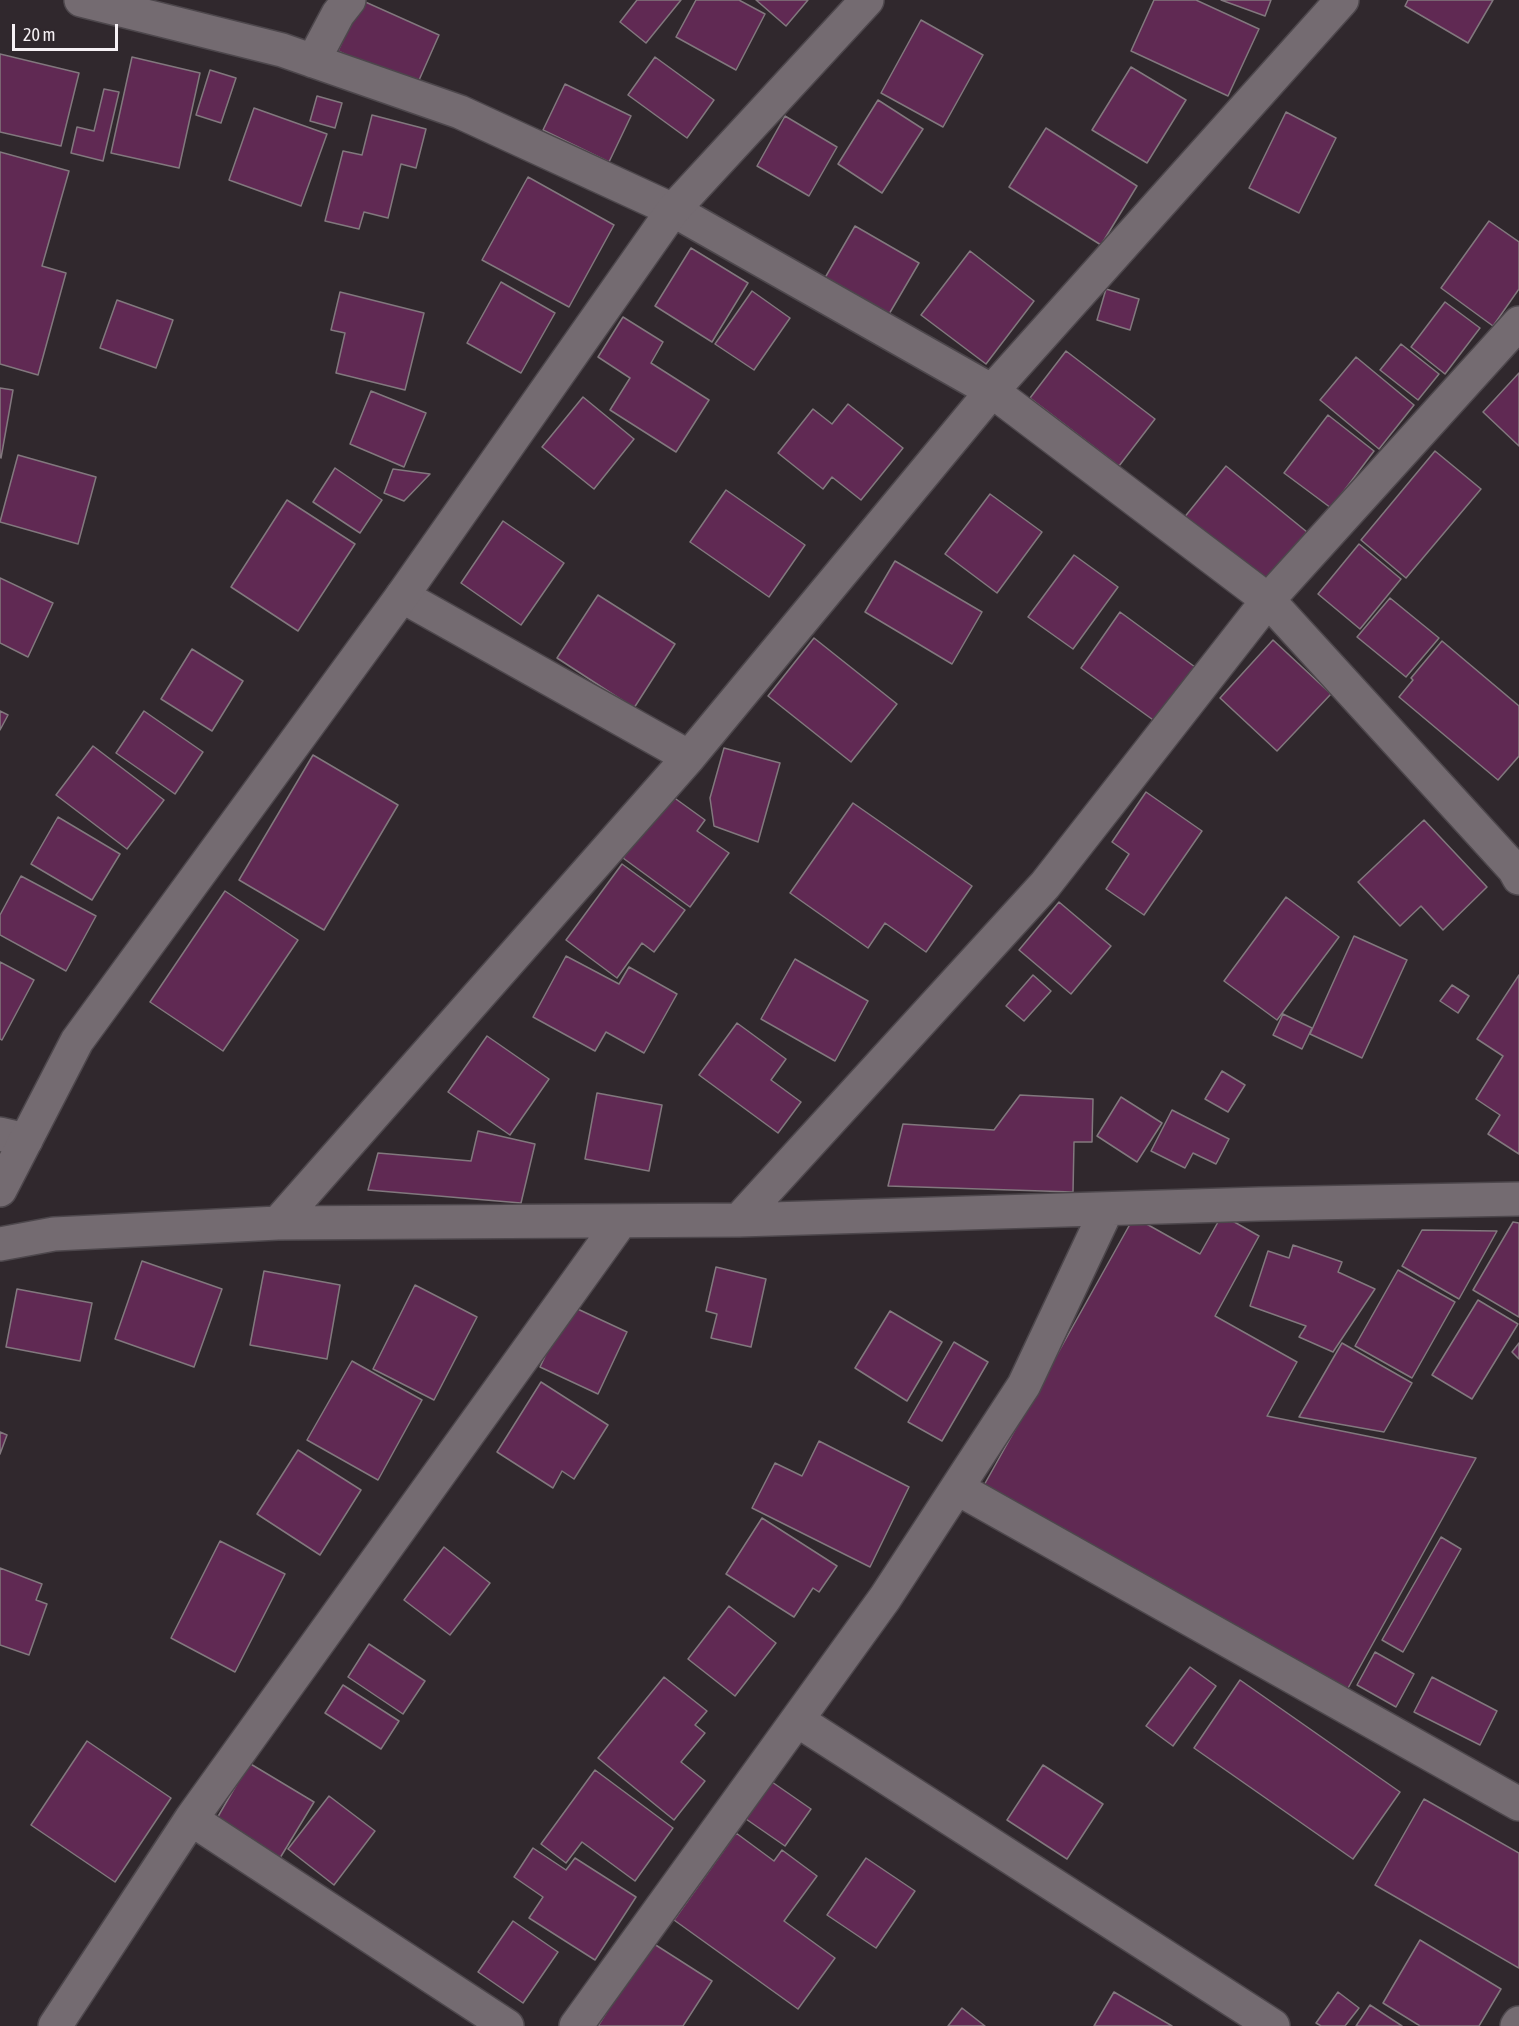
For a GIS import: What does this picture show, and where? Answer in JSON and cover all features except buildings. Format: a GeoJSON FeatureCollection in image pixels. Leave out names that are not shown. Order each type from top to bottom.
{"type":"FeatureCollection","features":[{"type":"Feature","properties":{"kind":"street"},"geometry":{"type":"LineString","coordinates":[[81,0],[282,50],[460,112],[673,210],[992,391],[1268,600],[1517,870]]}},
{"type":"Feature","properties":{"kind":"street"},"geometry":{"type":"LineString","coordinates":[[313,61],[338,14],[349,0]]}},
{"type":"Feature","properties":{"kind":"street"},"geometry":{"type":"LineString","coordinates":[[0,1190],[13,1137],[77,1041],[402,596],[673,210],[867,0]]}},
{"type":"Feature","properties":{"kind":"street"},"geometry":{"type":"LineString","coordinates":[[278,1223],[689,757],[992,391],[1342,0]]}},
{"type":"Feature","properties":{"kind":"street"},"geometry":{"type":"LineString","coordinates":[[739,1220],[1045,885],[1268,600],[1519,323]]}},
{"type":"Feature","properties":{"kind":"street"},"geometry":{"type":"LineString","coordinates":[[402,596],[689,757]]}},
{"type":"Feature","properties":{"kind":"street"},"geometry":{"type":"LineString","coordinates":[[0,1244],[54,1234],[278,1223],[739,1220],[1519,1199]]}},
{"type":"Feature","properties":{"kind":"street"},"geometry":{"type":"LineString","coordinates":[[576,2026],[885,1598],[1024,1385],[1107,1209]]}},
{"type":"Feature","properties":{"kind":"street"},"geometry":{"type":"LineString","coordinates":[[55,2026],[191,1819],[621,1221]]}},
{"type":"Feature","properties":{"kind":"street"},"geometry":{"type":"LineString","coordinates":[[957,1488],[1519,1804]]}},
{"type":"Feature","properties":{"kind":"street"},"geometry":{"type":"LineString","coordinates":[[797,1720],[1273,2026]]}},
{"type":"Feature","properties":{"kind":"street"},"geometry":{"type":"LineString","coordinates":[[191,1819],[507,2026]]}}]}
